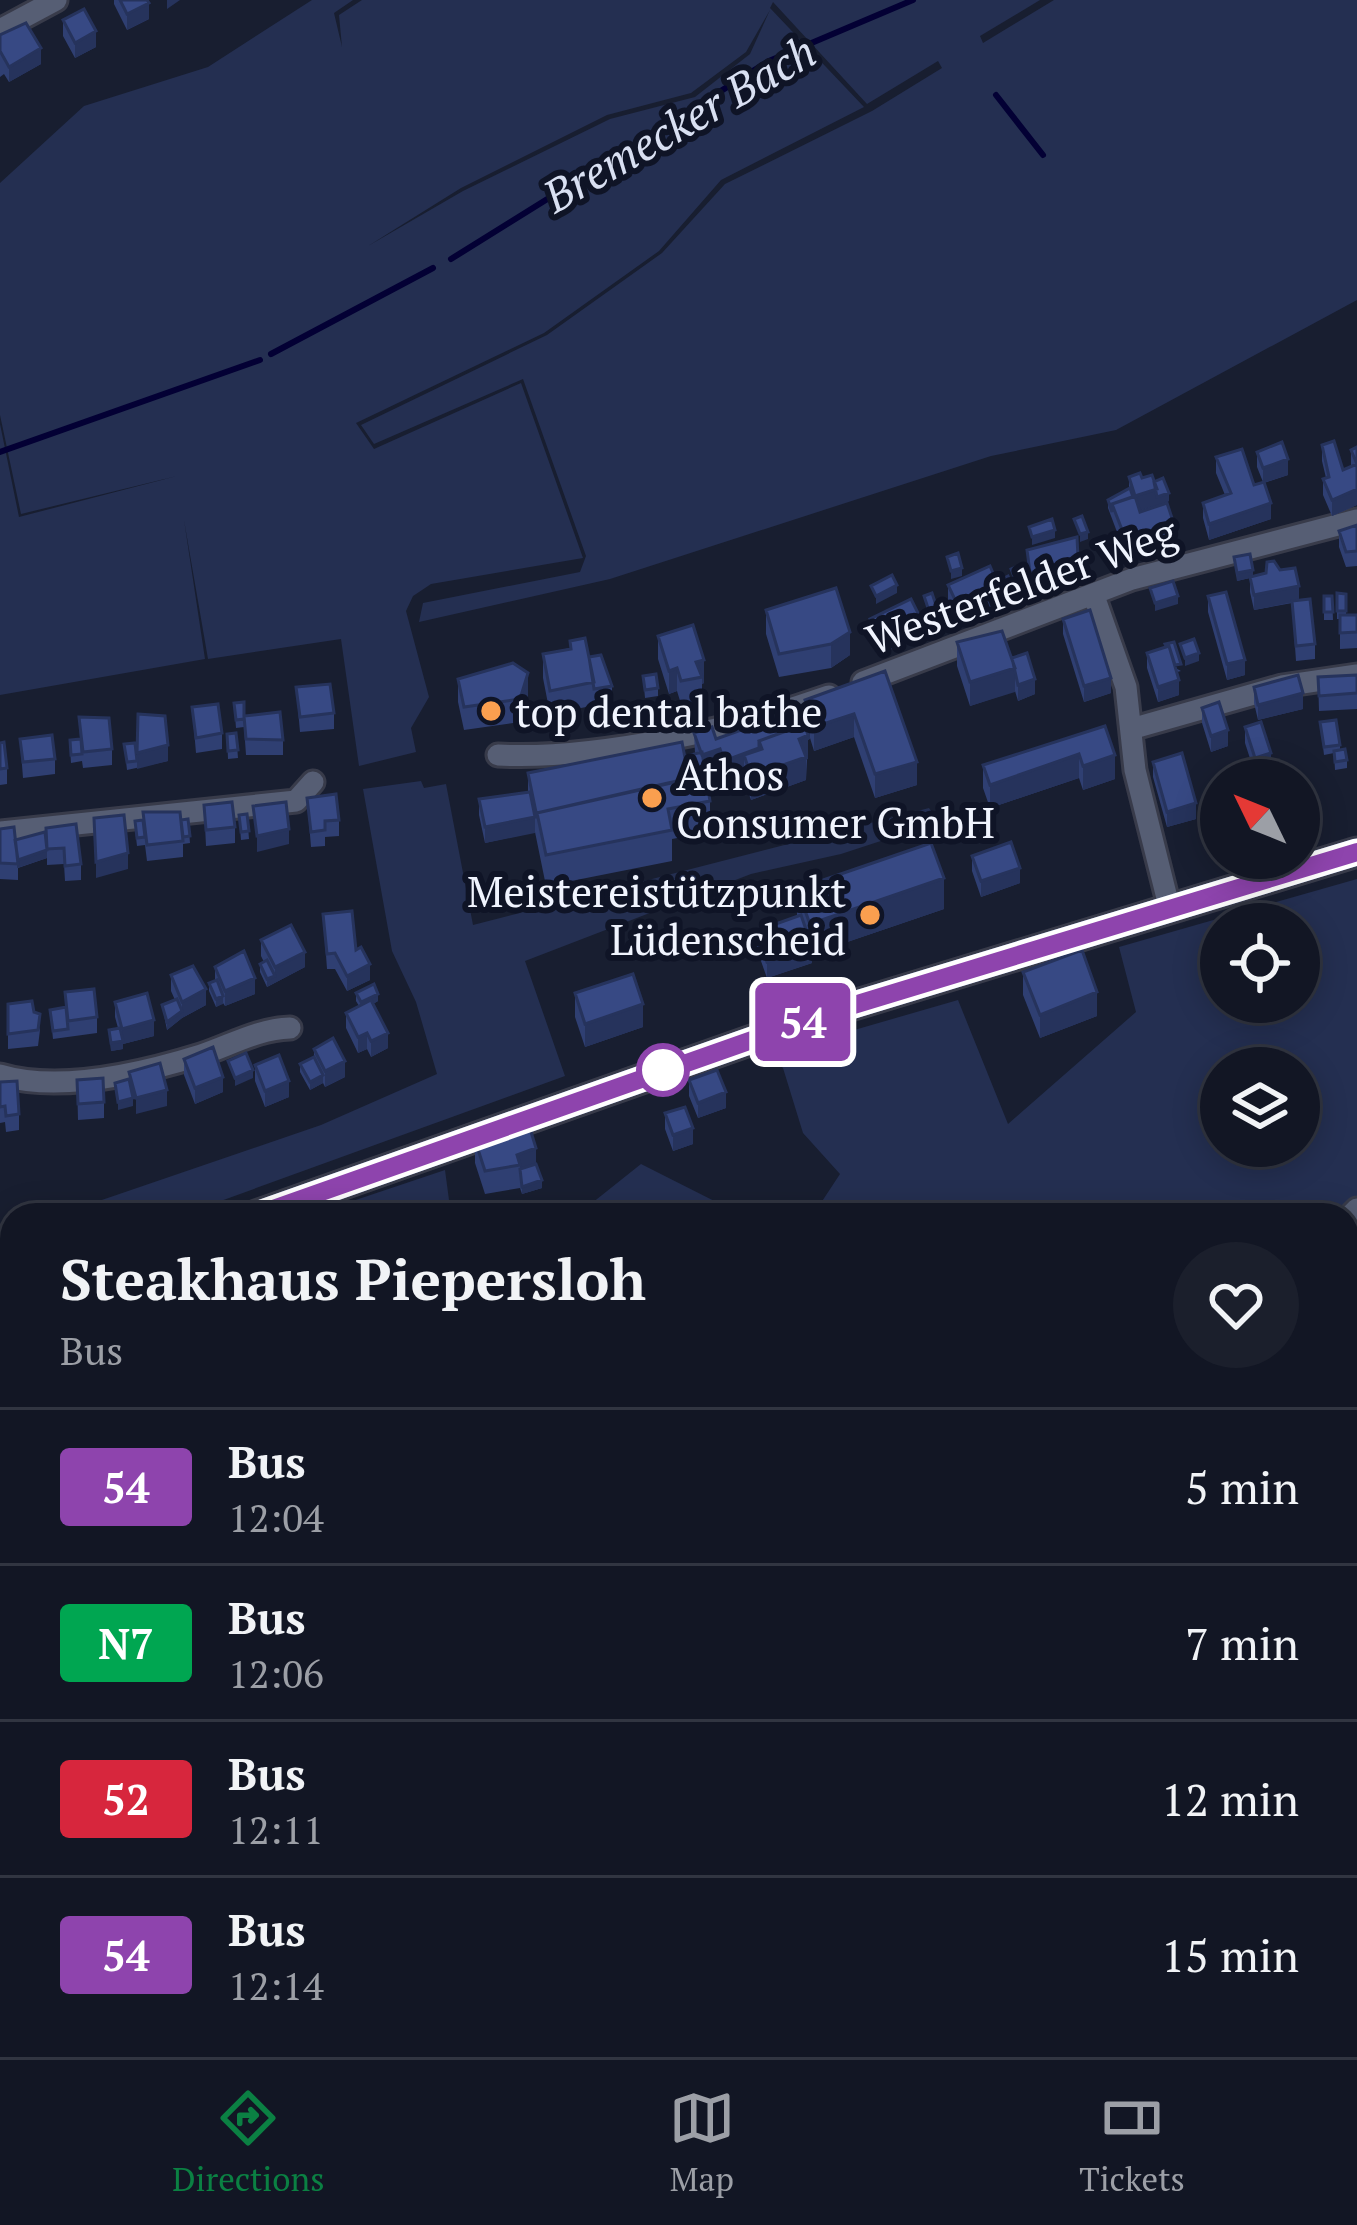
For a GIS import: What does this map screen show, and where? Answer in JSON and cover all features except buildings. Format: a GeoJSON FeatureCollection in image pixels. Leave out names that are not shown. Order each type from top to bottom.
{"type":"FeatureCollection","features":[{"type":"Feature","properties":{"kind":"main road"},"geometry":{"type":"LineString","coordinates":[[290,1203],[710,1053],[1169,906],[1357,852]]}},
{"type":"Feature","properties":{"kind":"street"},"geometry":{"type":"LineString","coordinates":[[0,30],[56,0]]}},
{"type":"Feature","properties":{"kind":"street","name":"Westerfelder Weg"},"geometry":{"type":"LineString","coordinates":[[498,755],[547,757],[784,711],[1132,579],[1357,520]]}},
{"type":"Feature","properties":{"kind":"street"},"geometry":{"type":"LineString","coordinates":[[1094,596],[1126,687],[1135,770],[1169,906]]}},
{"type":"Feature","properties":{"kind":"street"},"geometry":{"type":"LineString","coordinates":[[1131,729],[1282,686],[1357,675]]}},
{"type":"Feature","properties":{"kind":"street"},"geometry":{"type":"LineString","coordinates":[[0,832],[296,801],[313,782]]}},
{"type":"Feature","properties":{"kind":"street"},"geometry":{"type":"LineString","coordinates":[[0,1075],[63,1078],[140,1072],[249,1036],[290,1028]]}},
{"type":"Feature","properties":{"kind":"shaded area"},"geometry":{"type":"Polygon","coordinates":[[[312,0],[353,0],[334,13],[342,47],[339,15],[362,0],[1040,0],[980,36],[983,43],[1054,0],[1357,0],[1357,300],[1116,430],[991,456],[610,579],[419,622],[423,603],[580,572],[586,556],[523,379],[374,444],[361,425],[547,335],[662,253],[725,184],[872,111],[942,68],[938,61],[867,104],[773,2],[770,8],[864,107],[721,180],[659,251],[544,333],[356,423],[374,449],[521,383],[583,558],[431,584],[413,596],[406,611],[429,697],[411,728],[416,752],[359,766],[341,639],[208,659],[184,520],[205,659],[0,695],[0,424],[19,517],[177,476],[21,514],[0,415],[0,183],[84,106],[208,67],[312,0]],[[770,10],[746,52],[691,93],[607,115],[461,188],[368,246],[463,191],[610,119],[695,97],[750,54],[770,10]]]}},
{"type":"Feature","properties":{"kind":"shaded area"},"geometry":{"type":"Polygon","coordinates":[[[421,781],[424,788],[446,784],[473,925],[929,808],[939,822],[841,854],[751,874],[525,961],[565,1076],[215,1203],[93,1203],[321,1125],[437,1074],[416,1002],[392,951],[363,789],[421,781]]]}},
{"type":"Feature","properties":{"kind":"shaded area"},"geometry":{"type":"Polygon","coordinates":[[[1357,879],[1357,1203],[821,1203],[840,1174],[803,1133],[783,1068],[776,1061],[837,1035],[958,1000],[1008,1124],[1136,1012],[1119,947],[1200,924],[1200,1023],[1320,1023],[1320,903],[1273,903],[1357,879]]]}},
{"type":"Feature","properties":{"kind":"shaded area"},"geometry":{"type":"Polygon","coordinates":[[[641,1164],[718,1203],[592,1203],[641,1164]]]}},
{"type":"Feature","properties":{"kind":"shaded area"},"geometry":{"type":"Polygon","coordinates":[[[445,1170],[449,1203],[347,1203],[445,1170]]]}},
{"type":"Feature","properties":{"kind":"waterway","name":"Bremecker Bach"},"geometry":{"type":"LineString","coordinates":[[451,259],[769,61],[913,0]]}},
{"type":"Feature","properties":{"kind":"waterway"},"geometry":{"type":"LineString","coordinates":[[996,95],[1043,155]]}},
{"type":"Feature","properties":{"kind":"waterway","name":"Bremecker Bach"},"geometry":{"type":"LineString","coordinates":[[271,354],[433,268]]}},
{"type":"Feature","properties":{"kind":"waterway","name":"Bremecker Bach"},"geometry":{"type":"LineString","coordinates":[[0,452],[260,360]]}},
{"type":"Feature","properties":{"kind":"bus line","name":"54"},"geometry":{"type":"LineString","coordinates":[[290,1203],[834,1011],[1357,852]]}},
{"type":"Feature","properties":{"kind":"place","name":"top dental bathe"},"geometry":{"type":"Point","coordinates":[491,711]}},
{"type":"Feature","properties":{"kind":"place","name":"Athos Consumer GmbH"},"geometry":{"type":"Point","coordinates":[652,798]}},
{"type":"Feature","properties":{"kind":"place","name":"Meistereistützpunkt Lüdenscheid"},"geometry":{"type":"Point","coordinates":[870,915]}}]}
